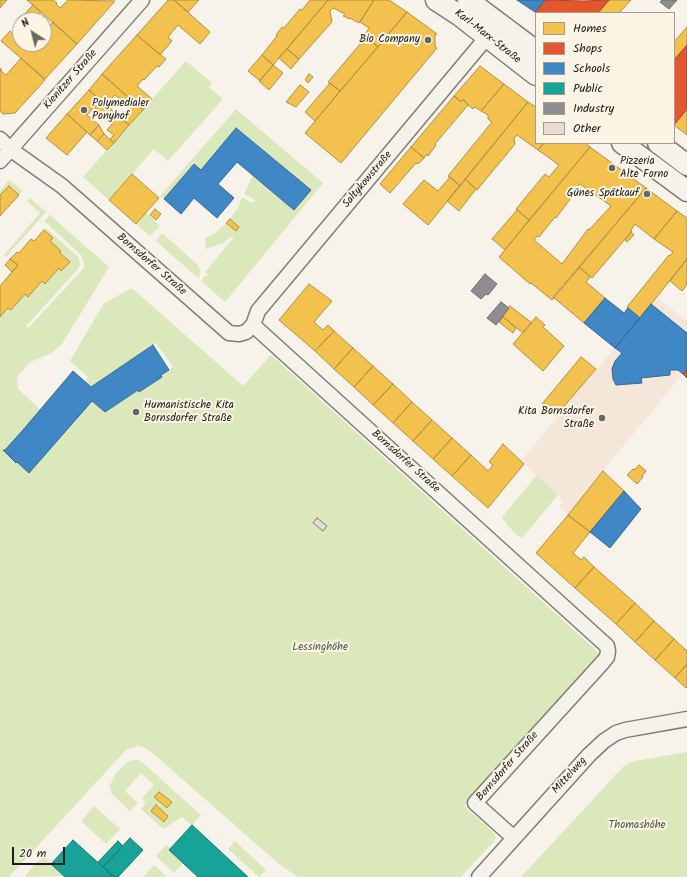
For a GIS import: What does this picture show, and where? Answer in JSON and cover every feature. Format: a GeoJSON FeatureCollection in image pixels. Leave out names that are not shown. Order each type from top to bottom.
{"type":"FeatureCollection","features":[{"type":"Feature","properties":{"kind":"main road","name":"Karl-Marx-Straße"},"geometry":{"type":"LineString","coordinates":[[436,0],[459,15],[535,74]]}},
{"type":"Feature","properties":{"kind":"main road","name":"Karl-Marx-Straße"},"geometry":{"type":"LineString","coordinates":[[468,0],[535,50]]}},
{"type":"Feature","properties":{"kind":"main road"},"geometry":{"type":"LineString","coordinates":[[623,144],[687,191]]}},
{"type":"Feature","properties":{"kind":"main road"},"geometry":{"type":"LineString","coordinates":[[659,144],[687,165]]}},
{"type":"Feature","properties":{"kind":"street","name":"Kienitzer Straße"},"geometry":{"type":"LineString","coordinates":[[0,161],[5,144],[142,0]]}},
{"type":"Feature","properties":{"kind":"street","name":"Saltykowstraße"},"geometry":{"type":"LineString","coordinates":[[253,325],[258,311],[487,37]]}},
{"type":"Feature","properties":{"kind":"street","name":"Bornsdorfer Straße"},"geometry":{"type":"LineString","coordinates":[[5,144],[62,186],[229,333],[239,334],[246,332],[253,325],[607,646],[607,657],[603,662],[475,803],[514,838]]}},
{"type":"Feature","properties":{"kind":"street","name":"Mittelweg"},"geometry":{"type":"LineString","coordinates":[[479,877],[589,755],[604,741],[616,733],[625,730],[687,719]]}},
{"type":"Feature","properties":{"kind":"shaded area","name":"Kita Bornsdorfer Straße"},"geometry":{"type":"Polygon","coordinates":[[[657,297],[687,321],[687,369],[603,471],[624,491],[590,532],[560,508],[562,499],[521,461],[657,297]]]}},
{"type":"Feature","properties":{"kind":"green space"},"geometry":{"type":"Polygon","coordinates":[[[186,61],[212,83],[209,87],[223,99],[168,161],[154,149],[109,200],[83,177],[186,61]]]}},
{"type":"Feature","properties":{"kind":"green space"},"geometry":{"type":"Polygon","coordinates":[[[236,109],[323,183],[225,302],[201,281],[208,275],[205,272],[234,237],[232,236],[223,243],[206,249],[205,238],[214,234],[226,223],[236,231],[239,228],[230,219],[238,208],[242,197],[252,203],[255,200],[244,194],[253,175],[310,190],[236,128],[201,170],[193,164],[164,199],[160,196],[236,109]]]}},
{"type":"Feature","properties":{"kind":"green space"},"geometry":{"type":"Polygon","coordinates":[[[9,180],[23,191],[19,195],[9,186],[0,195],[0,191],[9,180]]]}},
{"type":"Feature","properties":{"kind":"green space"},"geometry":{"type":"Polygon","coordinates":[[[30,198],[46,212],[6,257],[4,255],[40,213],[27,201],[30,198]]]}},
{"type":"Feature","properties":{"kind":"green space"},"geometry":{"type":"Polygon","coordinates":[[[146,213],[160,226],[150,236],[136,224],[146,213]]]}},
{"type":"Feature","properties":{"kind":"green space","name":"Lessinghöhe"},"geometry":{"type":"Polygon","coordinates":[[[50,215],[109,267],[62,344],[50,354],[30,362],[17,377],[18,389],[41,410],[5,450],[3,450],[16,463],[17,462],[29,473],[92,401],[105,412],[138,390],[139,392],[173,367],[156,343],[91,387],[85,382],[88,377],[70,361],[104,303],[132,288],[243,386],[271,355],[599,653],[598,658],[464,806],[494,833],[496,838],[461,877],[298,877],[279,864],[149,750],[139,746],[126,750],[9,877],[0,877],[0,317],[8,308],[11,310],[25,294],[28,296],[42,281],[45,283],[59,268],[62,271],[69,262],[59,252],[61,251],[50,241],[44,230],[46,228],[75,254],[79,259],[80,264],[77,270],[26,326],[28,328],[84,268],[81,255],[44,221],[50,215]]]}},
{"type":"Feature","properties":{"kind":"green space"},"geometry":{"type":"Polygon","coordinates":[[[162,233],[197,264],[200,270],[199,279],[156,241],[162,233]]]}},
{"type":"Feature","properties":{"kind":"green space"},"geometry":{"type":"Polygon","coordinates":[[[537,475],[558,495],[522,538],[508,526],[502,517],[537,475]]]}},
{"type":"Feature","properties":{"kind":"green space","name":"Thomashöhe"},"geometry":{"type":"Polygon","coordinates":[[[687,752],[687,877],[521,877],[623,767],[631,762],[687,752]]]}},
{"type":"Feature","properties":{"kind":"green space"},"geometry":{"type":"Polygon","coordinates":[[[138,760],[143,763],[201,815],[192,825],[182,817],[163,829],[141,809],[146,803],[142,798],[154,785],[141,773],[125,791],[138,803],[130,811],[112,794],[109,787],[116,773],[127,762],[138,760]]]}},
{"type":"Feature","properties":{"kind":"green space"},"geometry":{"type":"Polygon","coordinates":[[[94,806],[120,829],[106,844],[81,821],[94,806]]]}},
{"type":"Feature","properties":{"kind":"green space"},"geometry":{"type":"Polygon","coordinates":[[[235,841],[266,870],[259,877],[228,849],[235,841]]]}},
{"type":"Feature","properties":{"kind":"green space"},"geometry":{"type":"Polygon","coordinates":[[[166,845],[170,849],[169,851],[183,863],[174,873],[156,856],[166,845]]]}},
{"type":"Feature","properties":{"kind":"green space"},"geometry":{"type":"Polygon","coordinates":[[[43,856],[65,876],[24,877],[43,856]]]}},
{"type":"Feature","properties":{"kind":"green space"},"geometry":{"type":"Polygon","coordinates":[[[154,865],[167,877],[143,877],[154,865]]]}},
{"type":"Feature","properties":{"kind":"building: Homes"},"geometry":{"type":"Polygon","coordinates":[[[0,0],[7,0],[0,8],[0,0]]]}},
{"type":"Feature","properties":{"kind":"building: Homes"},"geometry":{"type":"Polygon","coordinates":[[[27,0],[53,0],[60,8],[68,0],[115,1],[77,44],[52,22],[52,12],[41,12],[27,0]]]}},
{"type":"Feature","properties":{"kind":"building: Homes"},"geometry":{"type":"Polygon","coordinates":[[[168,0],[174,0],[210,32],[200,44],[178,25],[168,37],[172,41],[160,55],[137,35],[168,0]]]}},
{"type":"Feature","properties":{"kind":"building: Homes"},"geometry":{"type":"Polygon","coordinates":[[[174,0],[199,0],[188,12],[174,0]]]}},
{"type":"Feature","properties":{"kind":"building: Homes"},"geometry":{"type":"Polygon","coordinates":[[[310,0],[328,0],[273,65],[262,55],[282,27],[284,28],[300,9],[302,10],[310,0]]]}},
{"type":"Feature","properties":{"kind":"building: Homes"},"geometry":{"type":"Polygon","coordinates":[[[328,0],[374,0],[359,23],[343,16],[345,14],[333,8],[330,11],[332,22],[299,59],[287,49],[328,0]]]}},
{"type":"Feature","properties":{"kind":"building: Homes"},"geometry":{"type":"Polygon","coordinates":[[[374,0],[389,0],[407,12],[378,47],[366,37],[363,37],[369,28],[360,22],[374,0]]]}},
{"type":"Feature","properties":{"kind":"building: Homes"},"geometry":{"type":"Polygon","coordinates":[[[609,0],[631,0],[620,12],[599,12],[609,0]]]}},
{"type":"Feature","properties":{"kind":"building: Homes"},"geometry":{"type":"Polygon","coordinates":[[[33,5],[41,12],[26,12],[33,5]]]}},
{"type":"Feature","properties":{"kind":"building: Homes"},"geometry":{"type":"Polygon","coordinates":[[[407,12],[437,34],[435,35],[435,46],[437,48],[341,163],[305,133],[407,12]]]}},
{"type":"Feature","properties":{"kind":"building: Homes"},"geometry":{"type":"Polygon","coordinates":[[[53,22],[77,44],[45,79],[14,52],[52,52],[53,22]]]}},
{"type":"Feature","properties":{"kind":"building: Homes"},"geometry":{"type":"Polygon","coordinates":[[[687,27],[687,45],[675,59],[675,41],[687,27]]]}},
{"type":"Feature","properties":{"kind":"building: Homes"},"geometry":{"type":"Polygon","coordinates":[[[10,31],[12,33],[12,50],[1,41],[10,31]]]}},
{"type":"Feature","properties":{"kind":"building: Homes"},"geometry":{"type":"Polygon","coordinates":[[[137,35],[166,59],[137,86],[152,99],[143,110],[102,74],[137,35]]]}},
{"type":"Feature","properties":{"kind":"building: Homes"},"geometry":{"type":"Polygon","coordinates":[[[366,37],[378,47],[340,91],[328,82],[366,37]]]}},
{"type":"Feature","properties":{"kind":"building: Homes"},"geometry":{"type":"Polygon","coordinates":[[[287,49],[299,59],[291,69],[279,58],[287,49]]]}},
{"type":"Feature","properties":{"kind":"building: Homes"},"geometry":{"type":"Polygon","coordinates":[[[262,55],[273,65],[260,81],[248,71],[262,55]]]}},
{"type":"Feature","properties":{"kind":"building: Homes"},"geometry":{"type":"Polygon","coordinates":[[[21,58],[45,80],[15,113],[3,114],[0,111],[0,68],[6,75],[21,58]]]}},
{"type":"Feature","properties":{"kind":"building: Homes"},"geometry":{"type":"Polygon","coordinates":[[[273,65],[283,73],[269,90],[259,81],[273,65]]]}},
{"type":"Feature","properties":{"kind":"building: Homes"},"geometry":{"type":"Polygon","coordinates":[[[480,66],[504,84],[481,111],[475,107],[473,109],[464,100],[460,101],[454,96],[480,66]]]}},
{"type":"Feature","properties":{"kind":"building: Homes"},"geometry":{"type":"Polygon","coordinates":[[[102,74],[130,99],[126,104],[115,95],[106,105],[89,90],[102,74]]]}},
{"type":"Feature","properties":{"kind":"building: Homes"},"geometry":{"type":"Polygon","coordinates":[[[309,74],[313,77],[308,83],[305,80],[309,74]]]}},
{"type":"Feature","properties":{"kind":"building: Homes"},"geometry":{"type":"Polygon","coordinates":[[[330,83],[340,91],[315,121],[305,112],[330,83]]]}},
{"type":"Feature","properties":{"kind":"building: Homes"},"geometry":{"type":"Polygon","coordinates":[[[504,84],[528,102],[460,186],[448,176],[492,122],[488,119],[488,115],[481,111],[504,84]]]}},
{"type":"Feature","properties":{"kind":"building: Homes"},"geometry":{"type":"Polygon","coordinates":[[[300,85],[309,92],[296,107],[286,102],[300,85]]]}},
{"type":"Feature","properties":{"kind":"building: Homes"},"geometry":{"type":"Polygon","coordinates":[[[89,90],[100,100],[87,115],[99,125],[90,135],[67,114],[89,90]]]}},
{"type":"Feature","properties":{"kind":"building: Homes"},"geometry":{"type":"Polygon","coordinates":[[[454,96],[460,101],[464,100],[468,105],[435,144],[436,145],[428,156],[427,154],[424,158],[411,147],[454,96]]]}},
{"type":"Feature","properties":{"kind":"building: Homes"},"geometry":{"type":"Polygon","coordinates":[[[100,100],[113,111],[107,118],[94,107],[100,100]]]}},
{"type":"Feature","properties":{"kind":"building: Homes"},"geometry":{"type":"Polygon","coordinates":[[[528,102],[535,106],[535,144],[543,144],[538,150],[517,135],[514,139],[515,144],[477,190],[465,179],[528,102]]]}},
{"type":"Feature","properties":{"kind":"building: Homes"},"geometry":{"type":"Polygon","coordinates":[[[135,103],[143,110],[129,125],[121,118],[135,103]]]}},
{"type":"Feature","properties":{"kind":"building: Homes"},"geometry":{"type":"Polygon","coordinates":[[[687,109],[687,135],[675,126],[687,109]]]}},
{"type":"Feature","properties":{"kind":"building: Homes"},"geometry":{"type":"Polygon","coordinates":[[[67,114],[87,132],[67,155],[46,138],[67,114]]]}},
{"type":"Feature","properties":{"kind":"building: Homes"},"geometry":{"type":"Polygon","coordinates":[[[119,116],[129,125],[114,143],[110,139],[114,135],[107,130],[119,116]]]}},
{"type":"Feature","properties":{"kind":"building: Homes"},"geometry":{"type":"Polygon","coordinates":[[[99,125],[104,134],[97,141],[90,135],[99,125]]]}},
{"type":"Feature","properties":{"kind":"building: Homes"},"geometry":{"type":"Polygon","coordinates":[[[104,134],[114,143],[107,150],[97,141],[104,134]]]}},
{"type":"Feature","properties":{"kind":"building: Homes"},"geometry":{"type":"Polygon","coordinates":[[[543,144],[586,144],[590,147],[529,220],[516,209],[545,174],[549,177],[559,165],[538,150],[543,144]]]}},
{"type":"Feature","properties":{"kind":"building: Homes"},"geometry":{"type":"Polygon","coordinates":[[[411,147],[424,158],[418,164],[416,163],[390,193],[380,184],[411,147]]]}},
{"type":"Feature","properties":{"kind":"building: Homes"},"geometry":{"type":"Polygon","coordinates":[[[590,147],[646,188],[552,300],[531,283],[530,284],[499,257],[590,147]],[[580,184],[556,218],[555,217],[539,237],[537,236],[534,240],[562,264],[588,229],[589,230],[611,206],[580,184]]]}},
{"type":"Feature","properties":{"kind":"building: Homes"},"geometry":{"type":"Polygon","coordinates":[[[132,174],[159,198],[136,224],[109,200],[132,174]]]}},
{"type":"Feature","properties":{"kind":"building: Homes"},"geometry":{"type":"Polygon","coordinates":[[[450,177],[460,186],[428,225],[403,204],[424,180],[438,191],[450,177]]]}},
{"type":"Feature","properties":{"kind":"building: Homes"},"geometry":{"type":"Polygon","coordinates":[[[465,179],[476,189],[459,211],[447,201],[465,179]]]}},
{"type":"Feature","properties":{"kind":"building: Homes"},"geometry":{"type":"Polygon","coordinates":[[[9,186],[19,195],[0,216],[0,195],[9,186]]]}},
{"type":"Feature","properties":{"kind":"building: Homes"},"geometry":{"type":"Polygon","coordinates":[[[646,188],[677,211],[654,239],[635,224],[631,230],[632,231],[592,278],[579,267],[646,188]]]}},
{"type":"Feature","properties":{"kind":"building: Homes"},"geometry":{"type":"Polygon","coordinates":[[[155,209],[161,214],[156,220],[150,215],[155,209]]]}},
{"type":"Feature","properties":{"kind":"building: Homes"},"geometry":{"type":"Polygon","coordinates":[[[517,210],[529,220],[505,250],[492,239],[517,210]]]}},
{"type":"Feature","properties":{"kind":"building: Homes"},"geometry":{"type":"Polygon","coordinates":[[[677,211],[687,218],[687,259],[640,318],[627,307],[673,252],[654,239],[677,211]]]}},
{"type":"Feature","properties":{"kind":"building: Homes"},"geometry":{"type":"Polygon","coordinates":[[[230,219],[239,227],[236,231],[226,223],[230,219]]]}},
{"type":"Feature","properties":{"kind":"building: Homes"},"geometry":{"type":"Polygon","coordinates":[[[44,230],[53,238],[50,241],[70,262],[61,271],[59,268],[45,284],[42,281],[28,297],[25,294],[11,310],[8,308],[0,317],[0,286],[18,265],[10,259],[17,252],[19,253],[31,239],[34,241],[44,230]]]}},
{"type":"Feature","properties":{"kind":"building: Homes"},"geometry":{"type":"Polygon","coordinates":[[[631,232],[634,235],[627,242],[625,240],[631,232]]]}},
{"type":"Feature","properties":{"kind":"building: Homes"},"geometry":{"type":"Polygon","coordinates":[[[10,259],[18,265],[12,272],[5,265],[10,259]]]}},
{"type":"Feature","properties":{"kind":"building: Homes"},"geometry":{"type":"Polygon","coordinates":[[[687,259],[687,285],[682,291],[670,281],[687,259]]]}},
{"type":"Feature","properties":{"kind":"building: Homes"},"geometry":{"type":"Polygon","coordinates":[[[579,267],[590,277],[586,282],[605,298],[584,323],[553,297],[579,267]]]}},
{"type":"Feature","properties":{"kind":"building: Homes"},"geometry":{"type":"Polygon","coordinates":[[[309,284],[332,301],[314,322],[323,330],[328,325],[334,331],[315,351],[279,320],[309,284]]]}},
{"type":"Feature","properties":{"kind":"building: Homes"},"geometry":{"type":"Polygon","coordinates":[[[510,306],[532,323],[523,333],[502,316],[510,306]]]}},
{"type":"Feature","properties":{"kind":"building: Homes"},"geometry":{"type":"Polygon","coordinates":[[[503,317],[516,328],[513,333],[499,322],[503,317]]]}},
{"type":"Feature","properties":{"kind":"building: Homes"},"geometry":{"type":"Polygon","coordinates":[[[536,317],[545,325],[543,327],[564,346],[543,371],[513,344],[536,317]]]}},
{"type":"Feature","properties":{"kind":"building: Homes"},"geometry":{"type":"Polygon","coordinates":[[[334,331],[353,348],[334,369],[315,351],[334,331]]]}},
{"type":"Feature","properties":{"kind":"building: Homes"},"geometry":{"type":"Polygon","coordinates":[[[353,348],[373,366],[354,387],[334,369],[353,348]]]}},
{"type":"Feature","properties":{"kind":"building: Homes"},"geometry":{"type":"Polygon","coordinates":[[[581,357],[596,369],[556,416],[542,404],[581,357]]]}},
{"type":"Feature","properties":{"kind":"building: Homes"},"geometry":{"type":"Polygon","coordinates":[[[373,366],[393,384],[373,405],[354,387],[373,366]]]}},
{"type":"Feature","properties":{"kind":"building: Homes"},"geometry":{"type":"Polygon","coordinates":[[[393,384],[412,402],[393,423],[373,405],[393,384]]]}},
{"type":"Feature","properties":{"kind":"building: Homes"},"geometry":{"type":"Polygon","coordinates":[[[412,402],[432,420],[413,441],[393,423],[412,402]]]}},
{"type":"Feature","properties":{"kind":"building: Homes"},"geometry":{"type":"Polygon","coordinates":[[[432,420],[452,438],[433,459],[413,441],[432,420]]]}},
{"type":"Feature","properties":{"kind":"building: Homes"},"geometry":{"type":"Polygon","coordinates":[[[452,438],[471,455],[452,476],[433,459],[452,438]]]}},
{"type":"Feature","properties":{"kind":"building: Homes"},"geometry":{"type":"Polygon","coordinates":[[[503,444],[524,464],[488,508],[452,476],[471,455],[488,471],[493,465],[489,462],[503,444]]]}},
{"type":"Feature","properties":{"kind":"building: Homes"},"geometry":{"type":"Polygon","coordinates":[[[639,465],[646,471],[637,484],[627,475],[639,465]]]}},
{"type":"Feature","properties":{"kind":"building: Homes"},"geometry":{"type":"Polygon","coordinates":[[[603,471],[624,491],[590,532],[568,515],[603,471]]]}},
{"type":"Feature","properties":{"kind":"building: Homes"},"geometry":{"type":"Polygon","coordinates":[[[568,515],[590,532],[573,553],[581,560],[584,557],[594,567],[575,588],[536,553],[568,515]]]}},
{"type":"Feature","properties":{"kind":"building: Homes"},"geometry":{"type":"Polygon","coordinates":[[[594,567],[635,603],[616,624],[575,588],[594,567]]]}},
{"type":"Feature","properties":{"kind":"building: Homes"},"geometry":{"type":"Polygon","coordinates":[[[635,603],[654,621],[635,642],[616,624],[635,603]]]}},
{"type":"Feature","properties":{"kind":"building: Homes"},"geometry":{"type":"Polygon","coordinates":[[[654,621],[674,639],[655,660],[635,642],[654,621]]]}},
{"type":"Feature","properties":{"kind":"building: Homes"},"geometry":{"type":"Polygon","coordinates":[[[674,639],[687,651],[687,664],[675,678],[655,660],[674,639]]]}},
{"type":"Feature","properties":{"kind":"building: Homes"},"geometry":{"type":"Polygon","coordinates":[[[687,664],[687,687],[686,688],[675,678],[687,664]]]}},
{"type":"Feature","properties":{"kind":"building: Homes"},"geometry":{"type":"Polygon","coordinates":[[[159,792],[172,802],[167,808],[154,797],[159,792]]]}},
{"type":"Feature","properties":{"kind":"building: Homes"},"geometry":{"type":"Polygon","coordinates":[[[156,805],[168,816],[164,822],[151,811],[156,805]]]}},
{"type":"Feature","properties":{"kind":"building: Shops"},"geometry":{"type":"Polygon","coordinates":[[[545,0],[609,0],[599,12],[535,12],[545,0]]]}},
{"type":"Feature","properties":{"kind":"building: Shops"},"geometry":{"type":"Polygon","coordinates":[[[687,45],[687,109],[675,124],[675,59],[687,45]]]}},
{"type":"Feature","properties":{"kind":"building: Shops"},"geometry":{"type":"Polygon","coordinates":[[[687,369],[687,378],[683,374],[687,369]]]}},
{"type":"Feature","properties":{"kind":"building: Schools"},"geometry":{"type":"Polygon","coordinates":[[[517,0],[545,0],[535,12],[517,0]]]}},
{"type":"Feature","properties":{"kind":"building: Schools"},"geometry":{"type":"Polygon","coordinates":[[[236,128],[311,190],[294,210],[237,162],[218,184],[234,198],[217,218],[194,198],[181,214],[164,199],[194,164],[201,170],[236,128]]]}},
{"type":"Feature","properties":{"kind":"building: Schools"},"geometry":{"type":"Polygon","coordinates":[[[605,298],[624,313],[628,308],[640,318],[615,348],[584,323],[605,298]]]}},
{"type":"Feature","properties":{"kind":"building: Schools"},"geometry":{"type":"Polygon","coordinates":[[[651,304],[687,333],[687,369],[683,374],[678,370],[670,370],[670,375],[641,378],[642,383],[616,385],[613,379],[612,369],[615,361],[622,353],[615,348],[651,304]]]}},
{"type":"Feature","properties":{"kind":"building: Schools"},"geometry":{"type":"Polygon","coordinates":[[[153,345],[169,370],[161,375],[162,377],[139,392],[138,390],[105,412],[92,401],[29,473],[3,450],[5,450],[23,430],[73,371],[91,387],[153,345]]]}},
{"type":"Feature","properties":{"kind":"building: Schools"},"geometry":{"type":"Polygon","coordinates":[[[624,491],[641,509],[610,548],[590,532],[624,491]]]}},
{"type":"Feature","properties":{"kind":"building: Public"},"geometry":{"type":"Polygon","coordinates":[[[192,825],[248,877],[198,877],[169,850],[192,825]]]}},
{"type":"Feature","properties":{"kind":"building: Public"},"geometry":{"type":"Polygon","coordinates":[[[130,838],[143,850],[118,877],[114,877],[103,867],[130,838]]]}},
{"type":"Feature","properties":{"kind":"building: Public"},"geometry":{"type":"Polygon","coordinates":[[[73,840],[114,877],[65,877],[51,864],[73,840]]]}},
{"type":"Feature","properties":{"kind":"building: Public"},"geometry":{"type":"Polygon","coordinates":[[[118,841],[123,846],[103,867],[98,862],[118,841]]]}},
{"type":"Feature","properties":{"kind":"building: Industry"},"geometry":{"type":"Polygon","coordinates":[[[662,0],[677,0],[669,9],[660,2],[662,0]]]}},
{"type":"Feature","properties":{"kind":"building: Industry"},"geometry":{"type":"Polygon","coordinates":[[[485,274],[497,284],[488,295],[486,294],[481,299],[471,291],[485,274]]]}},
{"type":"Feature","properties":{"kind":"building: Industry"},"geometry":{"type":"Polygon","coordinates":[[[501,302],[509,308],[496,325],[487,318],[501,302]]]}},
{"type":"Feature","properties":{"kind":"building: Other"},"geometry":{"type":"Polygon","coordinates":[[[317,518],[327,526],[323,531],[313,523],[317,518]]]}},
{"type":"Feature","properties":{"kind":"place","name":"Bio Company"},"geometry":{"type":"Point","coordinates":[428,40]}},
{"type":"Feature","properties":{"kind":"place","name":"Polymedialer Ponyhof"},"geometry":{"type":"Point","coordinates":[84,110]}},
{"type":"Feature","properties":{"kind":"place","name":"Pizzeria Alte Forno"},"geometry":{"type":"Point","coordinates":[612,168]}},
{"type":"Feature","properties":{"kind":"place","name":"Günes Spätkauf"},"geometry":{"type":"Point","coordinates":[647,194]}},
{"type":"Feature","properties":{"kind":"place","name":"Humanistische Kita Bornsdorfer Straße"},"geometry":{"type":"Point","coordinates":[136,412]}},
{"type":"Feature","properties":{"kind":"place","name":"Kita Bornsdorfer Straße"},"geometry":{"type":"Point","coordinates":[602,418]}}]}
